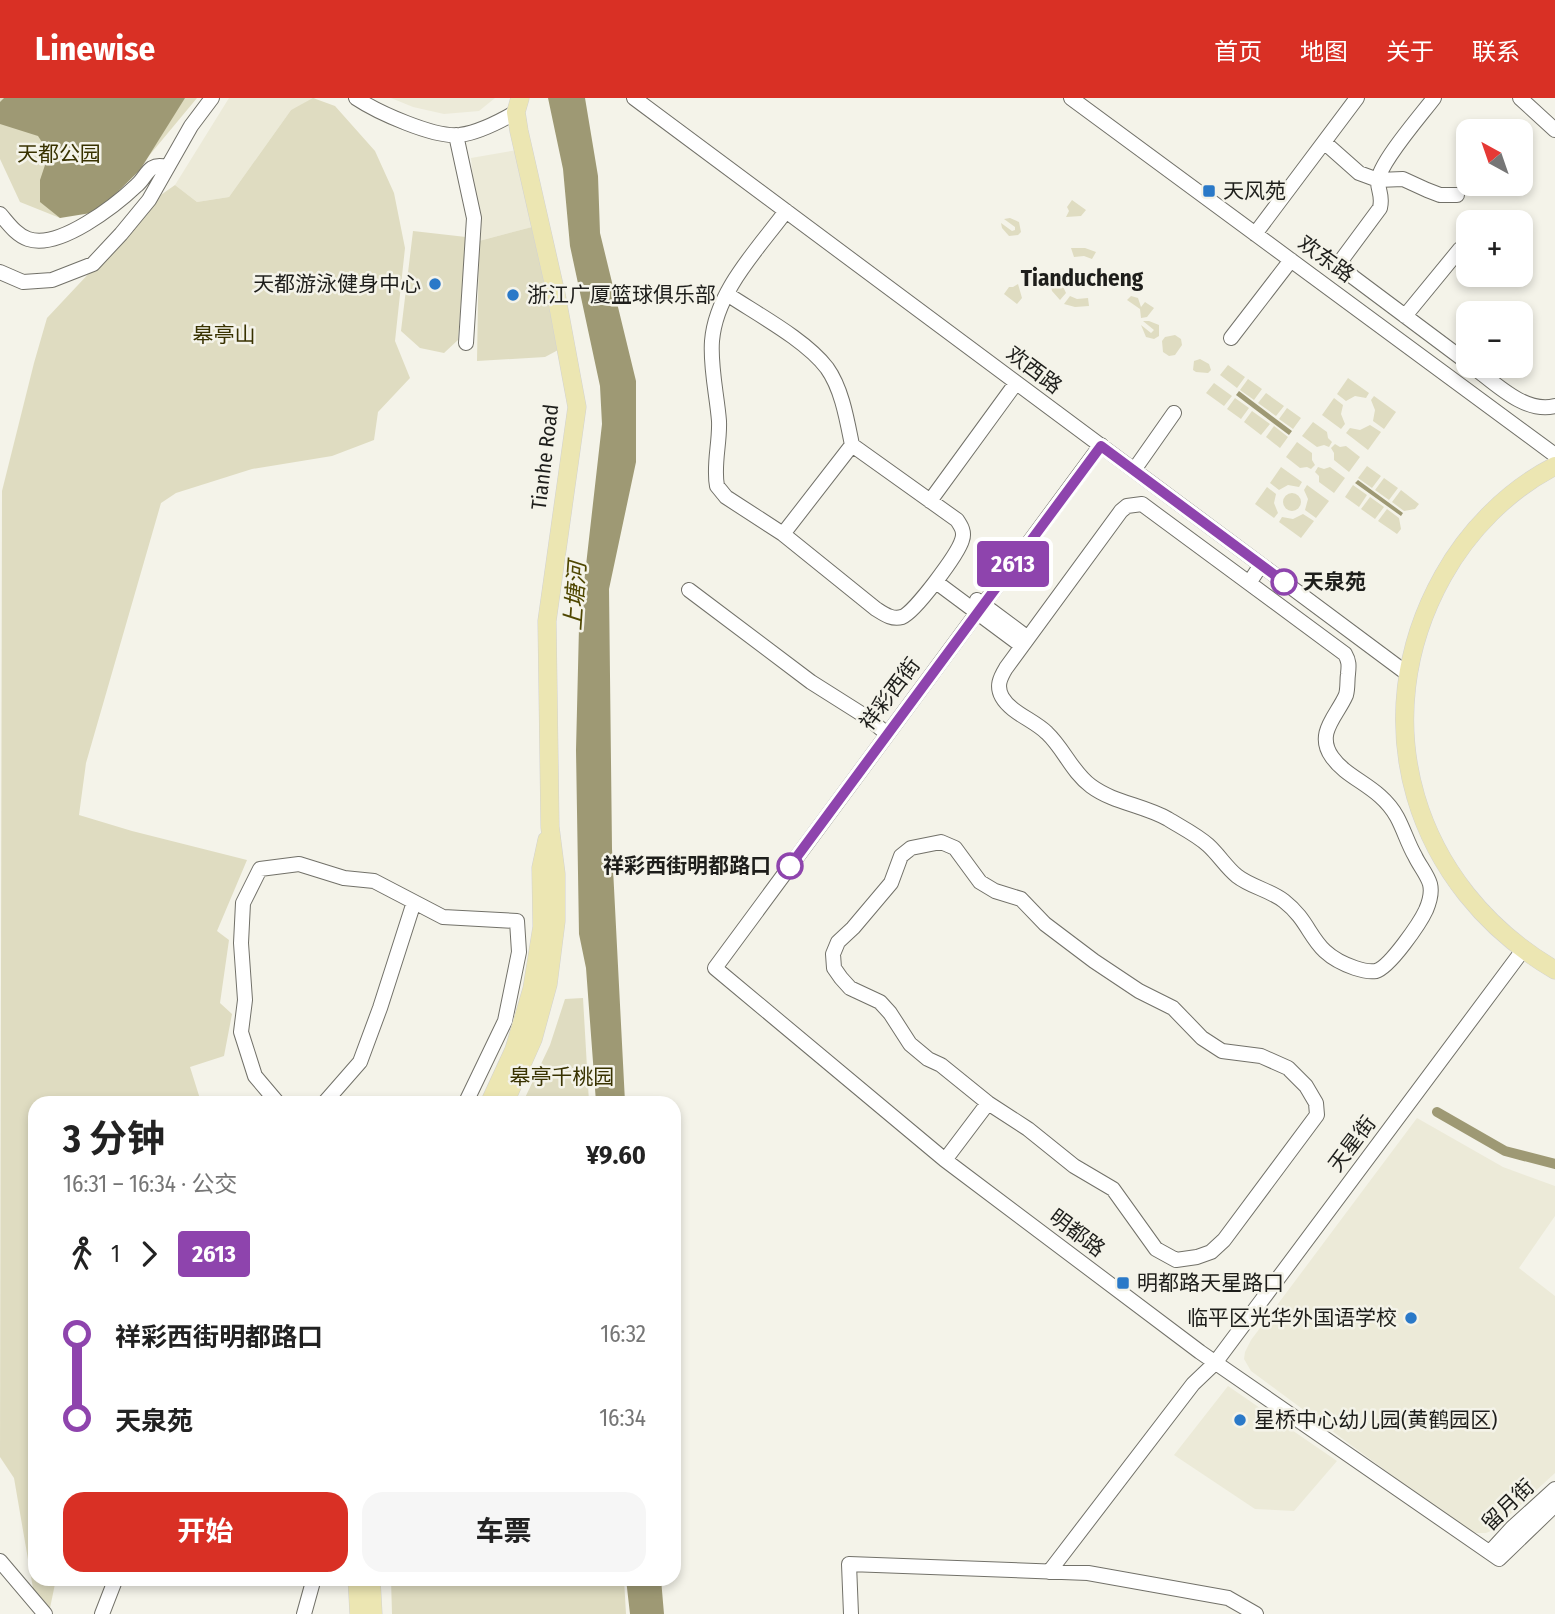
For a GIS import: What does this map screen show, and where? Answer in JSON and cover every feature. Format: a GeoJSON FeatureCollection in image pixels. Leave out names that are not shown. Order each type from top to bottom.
{"type":"FeatureCollection","features":[{"type":"Feature","properties":{"kind":"main road","name":"Tianhe Road"},"geometry":{"type":"LineString","coordinates":[[508,1096],[533,1039],[548,984],[556,921],[556,874],[550,827],[547,621],[577,407],[518,105]]}},
{"type":"Feature","properties":{"kind":"main road"},"geometry":{"type":"LineString","coordinates":[[1555,466],[1498,506],[1454,557],[1434,592],[1423,619],[1409,675],[1405,716],[1406,751],[1411,780],[1435,847],[1480,912],[1523,950],[1555,970]]}},
{"type":"Feature","properties":{"kind":"main road","name":"Tianhe Road"},"geometry":{"type":"LineString","coordinates":[[493,1096],[514,1049],[532,989],[542,927],[541,868],[550,827]]}},
{"type":"Feature","properties":{"kind":"main road"},"geometry":{"type":"LineString","coordinates":[[357,1586],[359,1614]]}},
{"type":"Feature","properties":{"kind":"main road"},"geometry":{"type":"LineString","coordinates":[[371,1586],[373,1614]]}},
{"type":"Feature","properties":{"kind":"street"},"geometry":{"type":"LineString","coordinates":[[0,272],[23,282],[52,280],[93,264],[149,200],[191,126],[212,98]]}},
{"type":"Feature","properties":{"kind":"street"},"geometry":{"type":"LineString","coordinates":[[356,98],[390,117],[456,135],[493,125],[518,105]]}},
{"type":"Feature","properties":{"kind":"street","name":"欢西路"},"geometry":{"type":"LineString","coordinates":[[634,98],[1409,675]]}},
{"type":"Feature","properties":{"kind":"street","name":"欢东路"},"geometry":{"type":"LineString","coordinates":[[1071,98],[1555,455]]}},
{"type":"Feature","properties":{"kind":"street"},"geometry":{"type":"LineString","coordinates":[[1255,234],[1357,98]]}},
{"type":"Feature","properties":{"kind":"street"},"geometry":{"type":"LineString","coordinates":[[1434,98],[1388,158],[1378,180],[1382,198],[1380,208],[1343,258],[1344,268],[1353,277],[1456,354]]}},
{"type":"Feature","properties":{"kind":"street"},"geometry":{"type":"LineString","coordinates":[[1520,98],[1555,130]]}},
{"type":"Feature","properties":{"kind":"street"},"geometry":{"type":"LineString","coordinates":[[456,135],[474,218],[466,343]]}},
{"type":"Feature","properties":{"kind":"street"},"geometry":{"type":"LineString","coordinates":[[1324,142],[1359,173],[1378,180],[1404,179],[1440,195],[1456,195]]}},
{"type":"Feature","properties":{"kind":"street"},"geometry":{"type":"LineString","coordinates":[[0,214],[18,234],[30,240],[51,239],[84,225],[115,205],[141,182],[151,169],[159,165],[167,167]]}},
{"type":"Feature","properties":{"kind":"street"},"geometry":{"type":"LineString","coordinates":[[727,294],[806,347],[827,369],[846,415],[852,445],[957,520],[963,532],[962,541],[939,578],[906,616],[888,616],[831,575],[783,534],[726,497],[717,486],[719,425],[712,343],[719,308],[727,294],[786,211]]}},
{"type":"Feature","properties":{"kind":"street"},"geometry":{"type":"LineString","coordinates":[[1405,316],[1456,254]]}},
{"type":"Feature","properties":{"kind":"street"},"geometry":{"type":"LineString","coordinates":[[1231,338],[1291,260]]}},
{"type":"Feature","properties":{"kind":"street"},"geometry":{"type":"LineString","coordinates":[[0,266],[23,282]]}},
{"type":"Feature","properties":{"kind":"street"},"geometry":{"type":"LineString","coordinates":[[1488,378],[1528,405],[1543,409],[1555,406]]}},
{"type":"Feature","properties":{"kind":"street"},"geometry":{"type":"LineString","coordinates":[[930,501],[1016,383]]}},
{"type":"Feature","properties":{"kind":"street"},"geometry":{"type":"LineString","coordinates":[[1482,401],[1495,383]]}},
{"type":"Feature","properties":{"kind":"street"},"geometry":{"type":"LineString","coordinates":[[1134,470],[1174,413]]}},
{"type":"Feature","properties":{"kind":"street"},"geometry":{"type":"LineString","coordinates":[[783,534],[852,445]]}},
{"type":"Feature","properties":{"kind":"street","name":"祥彩西街"},"geometry":{"type":"LineString","coordinates":[[715,968],[1101,446]]}},
{"type":"Feature","properties":{"kind":"street"},"geometry":{"type":"LineString","coordinates":[[1134,504],[1142,504],[1340,650],[1349,660],[1348,687],[1329,722],[1325,740],[1327,749],[1338,764],[1370,786],[1386,801],[1398,818],[1430,884],[1425,912],[1393,957],[1376,971],[1357,969],[1325,953],[1291,907],[1269,891],[1239,878],[1207,844],[1153,811],[1102,793],[1080,776],[1048,733],[1007,705],[1000,695],[1000,678],[1025,642],[1121,510],[1134,504]]}},
{"type":"Feature","properties":{"kind":"street"},"geometry":{"type":"LineString","coordinates":[[1249,583],[1261,565]]}},
{"type":"Feature","properties":{"kind":"street"},"geometry":{"type":"LineString","coordinates":[[939,578],[1025,642]]}},
{"type":"Feature","properties":{"kind":"street"},"geometry":{"type":"LineString","coordinates":[[689,590],[811,682],[868,718],[887,734]]}},
{"type":"Feature","properties":{"kind":"street"},"geometry":{"type":"LineString","coordinates":[[941,842],[955,848],[980,882],[995,891],[1021,900],[1045,924],[1094,961],[1139,991],[1173,1008],[1202,1038],[1222,1051],[1261,1056],[1288,1068],[1306,1086],[1316,1103],[1317,1115],[1224,1240],[1211,1252],[1197,1257],[1176,1259],[1156,1250],[1113,1189],[1074,1166],[1028,1129],[988,1103],[941,1065],[928,1059],[909,1044],[880,1002],[850,988],[834,968],[833,954],[838,942],[891,883],[901,856],[911,848],[941,842]]}},
{"type":"Feature","properties":{"kind":"street"},"geometry":{"type":"LineString","coordinates":[[272,1096],[255,1076],[241,1032],[245,1000],[241,943],[243,903],[260,869],[299,864],[344,878],[374,881],[443,917],[517,921],[519,952],[505,1021],[469,1096]]}},
{"type":"Feature","properties":{"kind":"street"},"geometry":{"type":"LineString","coordinates":[[330,1096],[360,1062],[414,902]]}},
{"type":"Feature","properties":{"kind":"street","name":"天星街"},"geometry":{"type":"LineString","coordinates":[[1049,1572],[1193,1384],[1215,1363],[1523,950]]}},
{"type":"Feature","properties":{"kind":"street","name":"明都路"},"geometry":{"type":"LineString","coordinates":[[715,968],[945,1160],[1215,1363],[1495,1555]]}},
{"type":"Feature","properties":{"kind":"street"},"geometry":{"type":"LineString","coordinates":[[945,1160],[988,1103]]}},
{"type":"Feature","properties":{"kind":"street","name":"留月街"},"geometry":{"type":"LineString","coordinates":[[1495,1555],[1512,1528],[1555,1489]]}},
{"type":"Feature","properties":{"kind":"street","name":"留月街"},"geometry":{"type":"LineString","coordinates":[[1495,1555],[1555,1505]]}},
{"type":"Feature","properties":{"kind":"street"},"geometry":{"type":"LineString","coordinates":[[0,1561],[45,1614]]}},
{"type":"Feature","properties":{"kind":"street"},"geometry":{"type":"LineString","coordinates":[[851,1614],[849,1564],[1088,1573],[1228,1598],[1256,1614]]}},
{"type":"Feature","properties":{"kind":"street"},"geometry":{"type":"LineString","coordinates":[[102,1614],[113,1586]]}},
{"type":"Feature","properties":{"kind":"street"},"geometry":{"type":"LineString","coordinates":[[304,1614],[312,1586]]}},
{"type":"Feature","properties":{"kind":"shaded area","name":"天都公园"},"geometry":{"type":"Polygon","coordinates":[[[4,98],[185,98],[140,170],[97,212],[60,218],[40,202],[40,180],[49,153],[38,136],[0,124],[0,102],[4,98]]]}},
{"type":"Feature","properties":{"kind":"shaded area"},"geometry":{"type":"Polygon","coordinates":[[[229,98],[316,98],[291,110],[229,197],[197,202],[175,185],[229,98]]]}},
{"type":"Feature","properties":{"kind":"shaded area"},"geometry":{"type":"Polygon","coordinates":[[[391,98],[495,98],[479,111],[444,114],[413,107],[391,98]]]}},
{"type":"Feature","properties":{"kind":"shaded area"},"geometry":{"type":"Polygon","coordinates":[[[548,98],[585,98],[598,176],[600,233],[636,381],[636,462],[609,589],[612,849],[625,1096],[596,1096],[586,968],[579,934],[576,750],[579,627],[602,424],[600,386],[570,246],[563,169],[548,98]]]}},
{"type":"Feature","properties":{"kind":"shaded area"},"geometry":{"type":"Polygon","coordinates":[[[517,150],[532,227],[479,241],[471,158],[517,150]]]}},
{"type":"Feature","properties":{"kind":"shaded area"},"geometry":{"type":"Polygon","coordinates":[[[1239,391],[1292,431],[1289,435],[1236,395],[1239,391]]]}},
{"type":"Feature","properties":{"kind":"shaded area"},"geometry":{"type":"Polygon","coordinates":[[[1358,480],[1403,513],[1401,516],[1355,483],[1358,480]]]}},
{"type":"Feature","properties":{"kind":"shaded area","name":"临平区光华外国语学校"},"geometry":{"type":"Polygon","coordinates":[[[1417,1118],[1503,1167],[1555,1186],[1555,1216],[1519,1268],[1555,1296],[1555,1473],[1493,1530],[1486,1533],[1476,1533],[1463,1528],[1251,1371],[1244,1359],[1251,1340],[1417,1118]]]}},
{"type":"Feature","properties":{"kind":"shaded area","name":"星桥中心幼儿园(黄鹤园区)"},"geometry":{"type":"Polygon","coordinates":[[[1228,1386],[1337,1461],[1294,1511],[1255,1509],[1174,1455],[1228,1386]]]}},
{"type":"Feature","properties":{"kind":"shaded area"},"geometry":{"type":"Polygon","coordinates":[[[627,1586],[662,1586],[664,1614],[630,1614],[627,1586]]]}},
{"type":"Feature","properties":{"kind":"green space","name":"天都公园"},"geometry":{"type":"Polygon","coordinates":[[[0,98],[197,98],[128,181],[60,218],[20,202],[0,159],[0,98]]]}},
{"type":"Feature","properties":{"kind":"green space","name":"皋亭山"},"geometry":{"type":"Polygon","coordinates":[[[313,98],[335,106],[375,151],[394,193],[405,248],[395,341],[410,378],[378,412],[374,440],[332,456],[252,469],[176,493],[161,503],[86,763],[79,815],[247,860],[217,931],[229,940],[220,1003],[232,1014],[224,1056],[190,1067],[199,1096],[28,1096],[28,1559],[14,1478],[0,1457],[2,491],[47,318],[108,253],[148,204],[175,185],[197,202],[229,197],[291,110],[313,98]]]}},
{"type":"Feature","properties":{"kind":"green space"},"geometry":{"type":"Polygon","coordinates":[[[1072,200],[1086,210],[1081,216],[1066,217],[1069,211],[1067,207],[1072,200]]]}},
{"type":"Feature","properties":{"kind":"green space"},"geometry":{"type":"Polygon","coordinates":[[[1010,218],[1019,222],[1021,232],[1018,235],[1009,236],[1002,228],[1001,223],[1012,231],[1015,230],[1015,227],[1004,219],[1010,218]]]}},
{"type":"Feature","properties":{"kind":"green space","name":"浙江广厦篮球俱乐部"},"geometry":{"type":"Polygon","coordinates":[[[532,227],[560,349],[545,357],[477,361],[479,241],[532,227]]]}},
{"type":"Feature","properties":{"kind":"green space","name":"天都游泳健身中心"},"geometry":{"type":"Polygon","coordinates":[[[413,231],[466,237],[458,340],[444,353],[420,348],[401,331],[413,231]]]}},
{"type":"Feature","properties":{"kind":"green space"},"geometry":{"type":"Polygon","coordinates":[[[1071,248],[1085,248],[1096,252],[1092,259],[1074,257],[1071,248]]]}},
{"type":"Feature","properties":{"kind":"green space"},"geometry":{"type":"Polygon","coordinates":[[[1049,278],[1059,278],[1066,293],[1060,300],[1052,291],[1049,278]]]}},
{"type":"Feature","properties":{"kind":"green space"},"geometry":{"type":"Polygon","coordinates":[[[1018,284],[1022,298],[1017,304],[1004,294],[1009,287],[1018,284]]]}},
{"type":"Feature","properties":{"kind":"green space"},"geometry":{"type":"Polygon","coordinates":[[[1070,296],[1077,299],[1088,298],[1089,306],[1075,307],[1064,304],[1070,296]]]}},
{"type":"Feature","properties":{"kind":"green space"},"geometry":{"type":"Polygon","coordinates":[[[1131,296],[1138,298],[1141,307],[1145,302],[1154,308],[1147,317],[1141,318],[1140,309],[1127,300],[1131,296]]]}},
{"type":"Feature","properties":{"kind":"green space"},"geometry":{"type":"Polygon","coordinates":[[[1143,321],[1159,325],[1159,336],[1154,339],[1146,337],[1141,325],[1151,333],[1154,330],[1143,321]]]}},
{"type":"Feature","properties":{"kind":"green space"},"geometry":{"type":"Polygon","coordinates":[[[1175,335],[1181,339],[1182,345],[1175,355],[1169,356],[1163,352],[1162,341],[1165,337],[1175,335]]]}},
{"type":"Feature","properties":{"kind":"green space"},"geometry":{"type":"Polygon","coordinates":[[[1200,359],[1209,364],[1211,370],[1208,373],[1193,370],[1194,361],[1200,359]]]}},
{"type":"Feature","properties":{"kind":"green space"},"geometry":{"type":"Polygon","coordinates":[[[1228,365],[1245,377],[1237,388],[1220,375],[1228,365]]]}},
{"type":"Feature","properties":{"kind":"green space"},"geometry":{"type":"Polygon","coordinates":[[[1348,378],[1369,393],[1366,398],[1355,396],[1346,401],[1337,394],[1348,378]]]}},
{"type":"Feature","properties":{"kind":"green space"},"geometry":{"type":"Polygon","coordinates":[[[1248,379],[1262,389],[1254,400],[1240,390],[1248,379]]]}},
{"type":"Feature","properties":{"kind":"green space"},"geometry":{"type":"Polygon","coordinates":[[[1214,383],[1232,396],[1224,406],[1206,393],[1214,383]]]}},
{"type":"Feature","properties":{"kind":"green space"},"geometry":{"type":"Polygon","coordinates":[[[1266,393],[1284,406],[1276,416],[1258,403],[1266,393]]]}},
{"type":"Feature","properties":{"kind":"green space"},"geometry":{"type":"Polygon","coordinates":[[[1374,396],[1396,412],[1384,429],[1373,421],[1375,410],[1371,400],[1374,396]]]}},
{"type":"Feature","properties":{"kind":"green space"},"geometry":{"type":"Polygon","coordinates":[[[1235,398],[1249,408],[1241,419],[1227,409],[1235,398]]]}},
{"type":"Feature","properties":{"kind":"green space"},"geometry":{"type":"Polygon","coordinates":[[[1334,398],[1343,405],[1341,414],[1345,424],[1341,429],[1322,415],[1334,398]]]}},
{"type":"Feature","properties":{"kind":"green space"},"geometry":{"type":"Polygon","coordinates":[[[1287,408],[1301,418],[1293,429],[1279,419],[1287,408]]]}},
{"type":"Feature","properties":{"kind":"green space"},"geometry":{"type":"Polygon","coordinates":[[[1252,411],[1270,424],[1261,435],[1244,422],[1252,411]]]}},
{"type":"Feature","properties":{"kind":"green space"},"geometry":{"type":"Polygon","coordinates":[[[1313,422],[1327,432],[1332,442],[1329,447],[1317,447],[1302,436],[1313,422]]]}},
{"type":"Feature","properties":{"kind":"green space"},"geometry":{"type":"Polygon","coordinates":[[[1370,425],[1381,432],[1368,450],[1346,433],[1350,428],[1360,430],[1370,425]]]}},
{"type":"Feature","properties":{"kind":"green space"},"geometry":{"type":"Polygon","coordinates":[[[1274,426],[1288,437],[1280,448],[1266,437],[1274,426]]]}},
{"type":"Feature","properties":{"kind":"green space"},"geometry":{"type":"Polygon","coordinates":[[[1297,442],[1312,453],[1315,465],[1311,469],[1300,468],[1286,457],[1297,442]]]}},
{"type":"Feature","properties":{"kind":"green space"},"geometry":{"type":"Polygon","coordinates":[[[1335,444],[1346,446],[1360,457],[1349,472],[1334,460],[1331,448],[1335,444]]]}},
{"type":"Feature","properties":{"kind":"green space"},"geometry":{"type":"Polygon","coordinates":[[[1367,466],[1381,476],[1372,488],[1358,478],[1367,466]]]}},
{"type":"Feature","properties":{"kind":"green space"},"geometry":{"type":"Polygon","coordinates":[[[1281,467],[1302,482],[1299,487],[1288,485],[1279,490],[1270,483],[1281,467]]]}},
{"type":"Feature","properties":{"kind":"green space"},"geometry":{"type":"Polygon","coordinates":[[[1318,467],[1330,467],[1345,478],[1334,493],[1319,482],[1319,476],[1315,472],[1318,467]]]}},
{"type":"Feature","properties":{"kind":"green space"},"geometry":{"type":"Polygon","coordinates":[[[1384,478],[1398,488],[1389,500],[1375,490],[1384,478]]]}},
{"type":"Feature","properties":{"kind":"green space"},"geometry":{"type":"Polygon","coordinates":[[[1307,485],[1329,501],[1316,518],[1305,510],[1308,499],[1304,490],[1307,485]]]}},
{"type":"Feature","properties":{"kind":"green space"},"geometry":{"type":"Polygon","coordinates":[[[1353,485],[1367,495],[1359,507],[1345,497],[1353,485]]]}},
{"type":"Feature","properties":{"kind":"green space"},"geometry":{"type":"Polygon","coordinates":[[[1267,487],[1276,494],[1274,503],[1278,513],[1274,518],[1255,504],[1267,487]]]}},
{"type":"Feature","properties":{"kind":"green space"},"geometry":{"type":"Polygon","coordinates":[[[1401,490],[1419,504],[1415,509],[1404,511],[1392,502],[1401,490]]]}},
{"type":"Feature","properties":{"kind":"green space"},"geometry":{"type":"Polygon","coordinates":[[[1292,493],[1298,496],[1301,502],[1298,508],[1292,511],[1286,508],[1283,502],[1286,496],[1292,493]]]}},
{"type":"Feature","properties":{"kind":"green space"},"geometry":{"type":"Polygon","coordinates":[[[1370,497],[1384,507],[1375,519],[1361,509],[1370,497]]]}},
{"type":"Feature","properties":{"kind":"green space"},"geometry":{"type":"Polygon","coordinates":[[[1387,509],[1399,518],[1401,529],[1397,534],[1378,521],[1387,509]]]}},
{"type":"Feature","properties":{"kind":"green space"},"geometry":{"type":"Polygon","coordinates":[[[1303,514],[1314,521],[1301,538],[1279,522],[1282,517],[1293,519],[1303,514]]]}},
{"type":"Feature","properties":{"kind":"green space","name":"皋亭千桃园"},"geometry":{"type":"Polygon","coordinates":[[[583,998],[589,1096],[526,1096],[550,1045],[565,999],[583,998]]]}},
{"type":"Feature","properties":{"kind":"green space","name":"皋亭山"},"geometry":{"type":"Polygon","coordinates":[[[33,1586],[55,1586],[50,1608],[35,1600],[33,1586]]]}},
{"type":"Feature","properties":{"kind":"green space"},"geometry":{"type":"Polygon","coordinates":[[[391,1586],[624,1586],[626,1614],[392,1614],[391,1586]]]}},
{"type":"Feature","properties":{"kind":"waterway"},"geometry":{"type":"LineString","coordinates":[[1437,1112],[1505,1151],[1555,1164]]}},
{"type":"Feature","properties":{"kind":"bus line","name":"2613"},"geometry":{"type":"LineString","coordinates":[[790,866],[1101,446],[1284,582]]}},
{"type":"Feature","properties":{"kind":"place","name":"天风苑"},"geometry":{"type":"Point","coordinates":[1209,191]}},
{"type":"Feature","properties":{"kind":"place","name":"天都游泳健身中心"},"geometry":{"type":"Point","coordinates":[435,284]}},
{"type":"Feature","properties":{"kind":"place","name":"浙江广厦篮球俱乐部"},"geometry":{"type":"Point","coordinates":[513,295]}},
{"type":"Feature","properties":{"kind":"place","name":"天泉苑"},"geometry":{"type":"Point","coordinates":[1284,582]}},
{"type":"Feature","properties":{"kind":"place","name":"祥彩西街明都路口"},"geometry":{"type":"Point","coordinates":[790,866]}},
{"type":"Feature","properties":{"kind":"place","name":"明都路天星路口"},"geometry":{"type":"Point","coordinates":[1123,1283]}},
{"type":"Feature","properties":{"kind":"place","name":"临平区光华外国语学校"},"geometry":{"type":"Point","coordinates":[1411,1318]}},
{"type":"Feature","properties":{"kind":"place","name":"星桥中心幼儿园(黄鹤园区)"},"geometry":{"type":"Point","coordinates":[1240,1420]}},
{"type":"Feature","properties":{"kind":"district","name":"Tianducheng"},"geometry":{"type":"Point","coordinates":[1082,278]}},
{"type":"Feature","properties":{"kind":"water label","name":"上塘河"},"geometry":{"type":"Point","coordinates":[575,596]}}]}
